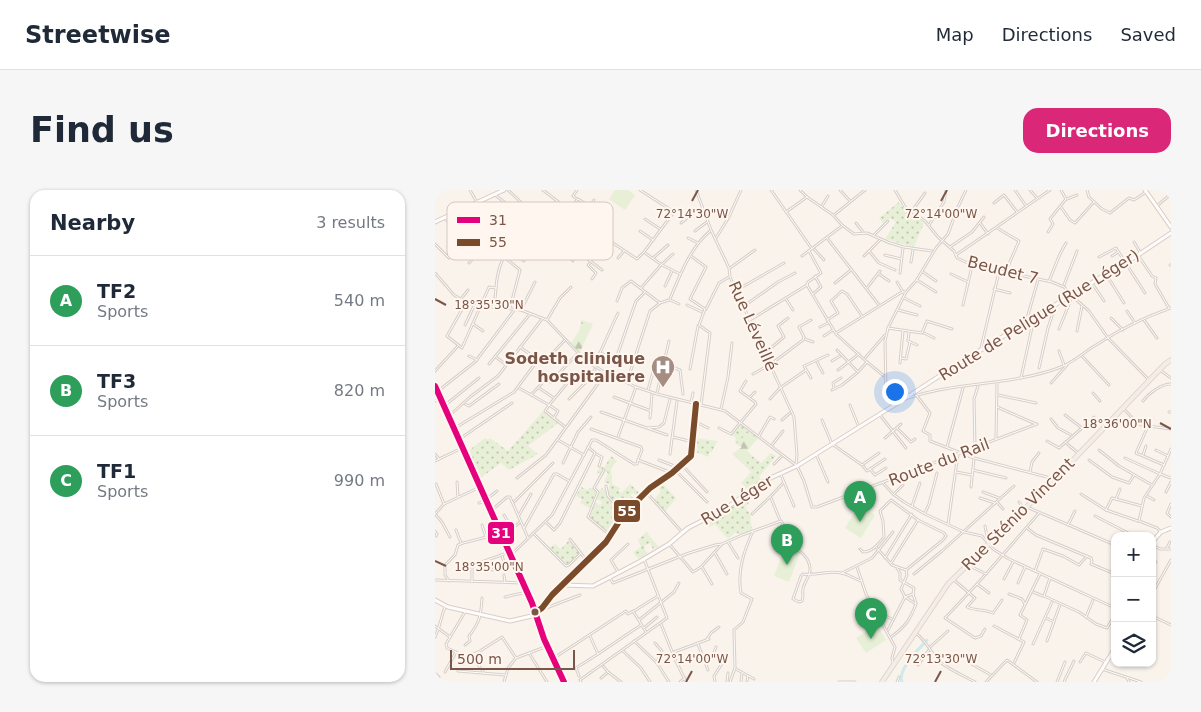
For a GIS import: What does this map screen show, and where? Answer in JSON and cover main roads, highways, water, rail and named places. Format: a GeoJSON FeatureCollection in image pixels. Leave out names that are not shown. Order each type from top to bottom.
{"type":"FeatureCollection","features":[{"type":"Feature","properties":{"kind":"main road","name":"Rue Sténio Vincent"},"geometry":{"type":"LineString","coordinates":[[882,682],[942,590],[1053,481],[1149,380],[1171,360]]}},
{"type":"Feature","properties":{"kind":"main road"},"geometry":{"type":"LineString","coordinates":[[436,389],[437,400],[444,407],[502,533],[537,612],[547,646],[564,682]]}},
{"type":"Feature","properties":{"kind":"waterway"},"geometry":{"type":"LineString","coordinates":[[902,682],[901,677],[906,666],[927,640]]}},
{"type":"Feature","properties":{"kind":"place","name":"Sodeth clinique hospitaliere"},"geometry":{"type":"Point","coordinates":[663,388]}},
{"type":"Feature","properties":{"kind":"place","name":"TF2"},"geometry":{"type":"Point","coordinates":[860,522]}},
{"type":"Feature","properties":{"kind":"place","name":"TF3"},"geometry":{"type":"Point","coordinates":[787,565]}},
{"type":"Feature","properties":{"kind":"place","name":"TF1"},"geometry":{"type":"Point","coordinates":[871,639]}}]}
